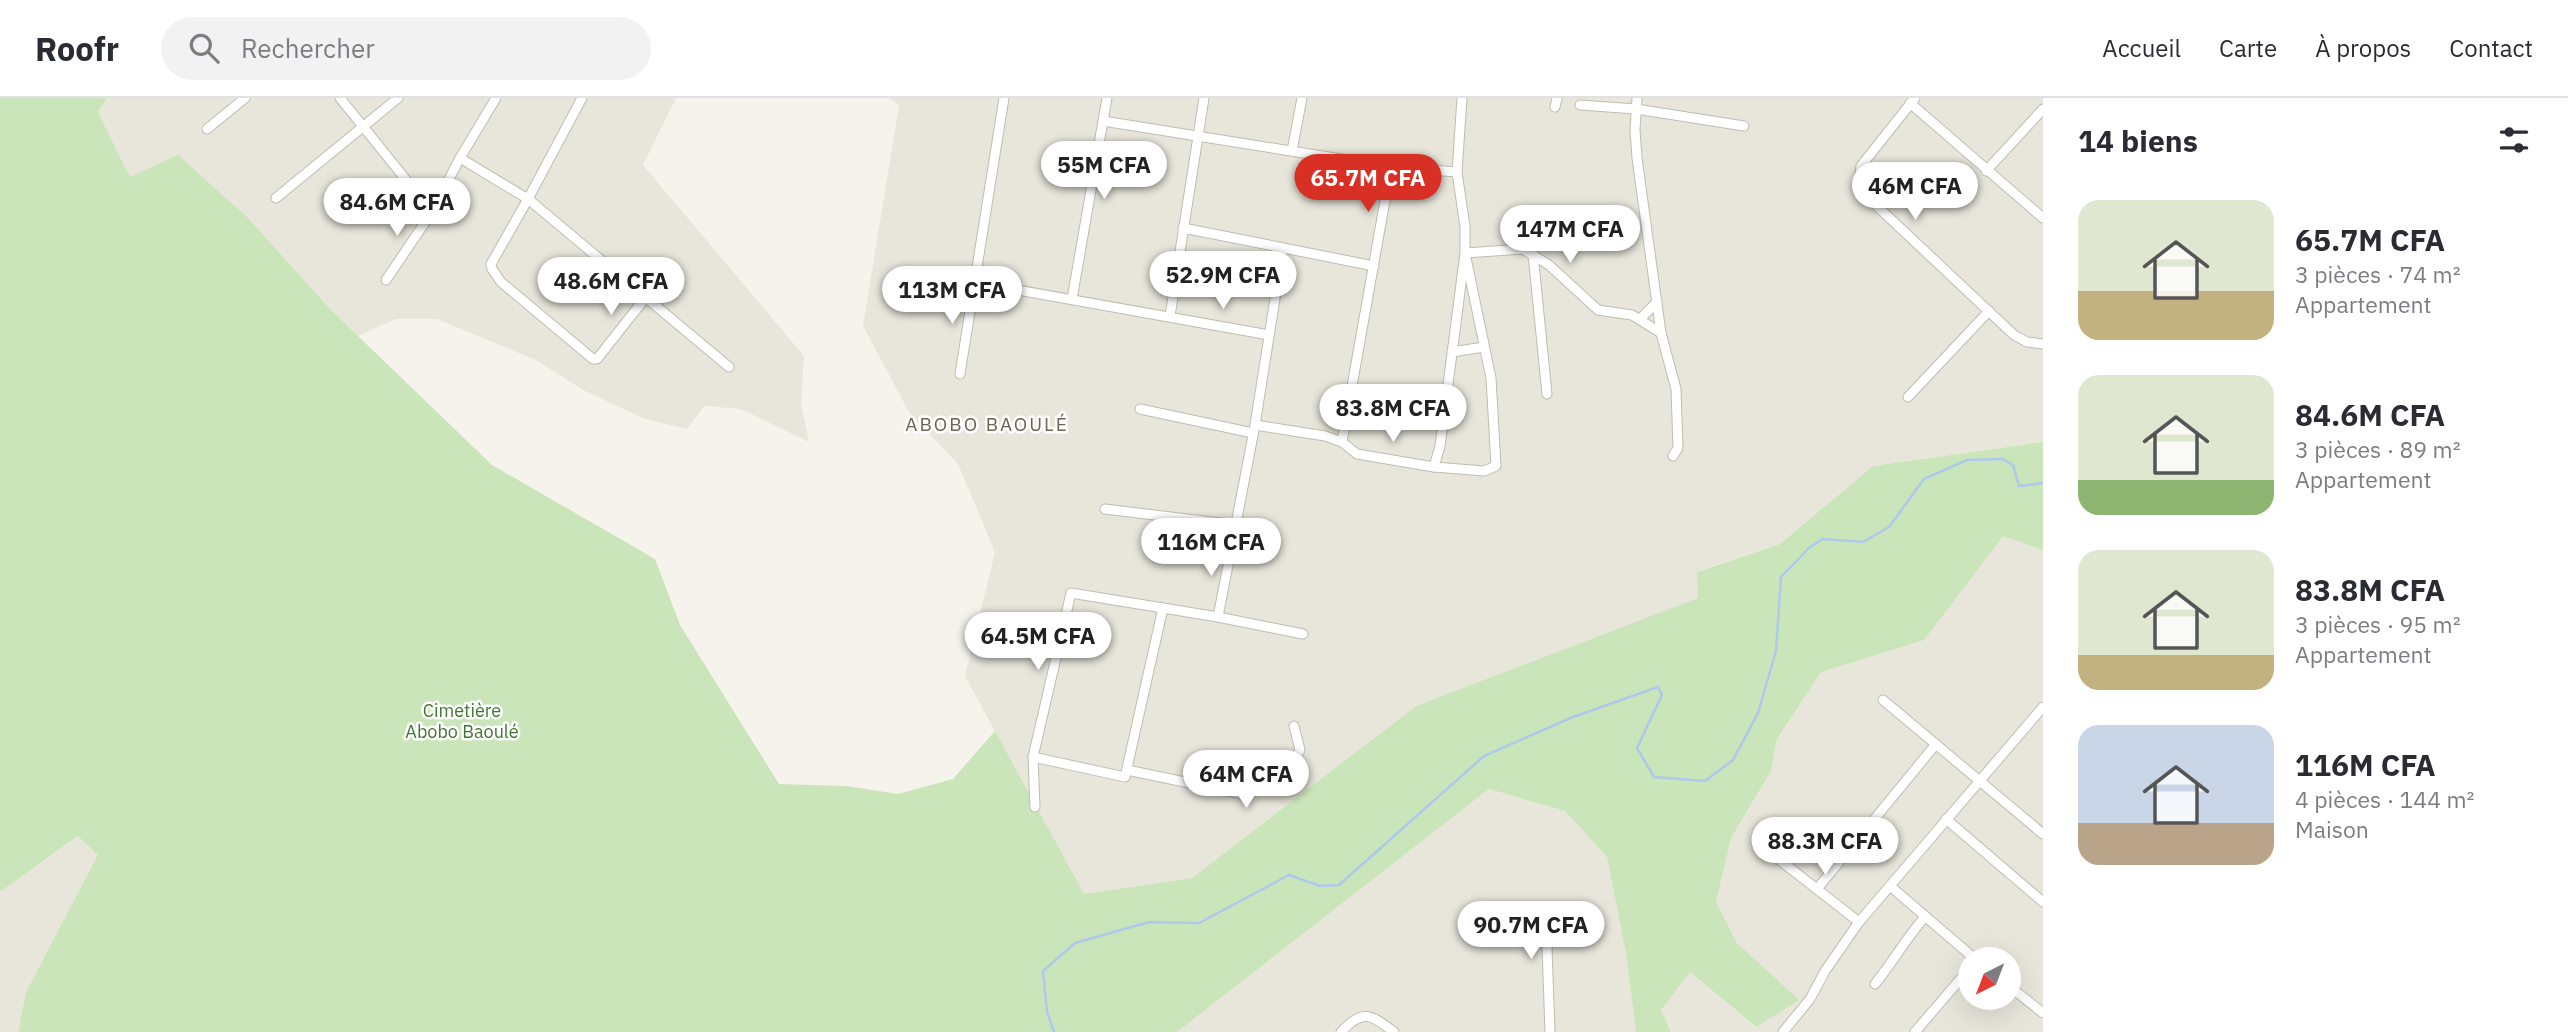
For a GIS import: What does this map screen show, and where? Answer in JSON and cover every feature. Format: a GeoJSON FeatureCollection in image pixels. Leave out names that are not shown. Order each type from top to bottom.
{"type":"FeatureCollection","features":[{"type":"Feature","properties":{"kind":"street"},"geometry":{"type":"LineString","coordinates":[[207,129],[245,98]]}},
{"type":"Feature","properties":{"kind":"street"},"geometry":{"type":"LineString","coordinates":[[340,98],[432,212]]}},
{"type":"Feature","properties":{"kind":"street"},"geometry":{"type":"LineString","coordinates":[[276,198],[398,98]]}},
{"type":"Feature","properties":{"kind":"street"},"geometry":{"type":"LineString","coordinates":[[386,281],[432,212],[496,98]]}},
{"type":"Feature","properties":{"kind":"street"},"geometry":{"type":"LineString","coordinates":[[582,98],[491,264],[492,269],[501,282],[588,357],[597,359],[646,297]]}},
{"type":"Feature","properties":{"kind":"street"},"geometry":{"type":"LineString","coordinates":[[960,374],[1004,98]]}},
{"type":"Feature","properties":{"kind":"street"},"geometry":{"type":"LineString","coordinates":[[1072,299],[1107,98]]}},
{"type":"Feature","properties":{"kind":"street"},"geometry":{"type":"LineString","coordinates":[[1170,316],[1204,98]]}},
{"type":"Feature","properties":{"kind":"street"},"geometry":{"type":"LineString","coordinates":[[1292,151],[1302,98]]}},
{"type":"Feature","properties":{"kind":"street"},"geometry":{"type":"LineString","coordinates":[[1434,467],[1440,446],[1465,253],[1465,228],[1457,172],[1462,98]]}},
{"type":"Feature","properties":{"kind":"street"},"geometry":{"type":"LineString","coordinates":[[1637,98],[1637,158],[1661,334],[1676,388],[1678,448],[1673,456]]}},
{"type":"Feature","properties":{"kind":"street"},"geometry":{"type":"LineString","coordinates":[[2043,218],[1986,171],[1913,101],[1861,166],[1859,182],[1862,192],[2014,335],[2027,342],[2043,344]]}},
{"type":"Feature","properties":{"kind":"street"},"geometry":{"type":"LineString","coordinates":[[1580,105],[1636,109],[1744,126]]}},
{"type":"Feature","properties":{"kind":"street"},"geometry":{"type":"LineString","coordinates":[[1986,171],[2043,109]]}},
{"type":"Feature","properties":{"kind":"street"},"geometry":{"type":"LineString","coordinates":[[1103,121],[1391,167],[1457,172]]}},
{"type":"Feature","properties":{"kind":"street"},"geometry":{"type":"LineString","coordinates":[[460,158],[528,199],[729,367]]}},
{"type":"Feature","properties":{"kind":"street"},"geometry":{"type":"LineString","coordinates":[[1342,442],[1391,167]]}},
{"type":"Feature","properties":{"kind":"street"},"geometry":{"type":"LineString","coordinates":[[1182,228],[1374,266]]}},
{"type":"Feature","properties":{"kind":"street"},"geometry":{"type":"LineString","coordinates":[[1218,617],[1254,429],[1283,248]]}},
{"type":"Feature","properties":{"kind":"street"},"geometry":{"type":"LineString","coordinates":[[1465,253],[1523,249],[1533,254],[1598,310],[1632,315],[1661,334]]}},
{"type":"Feature","properties":{"kind":"street"},"geometry":{"type":"LineString","coordinates":[[1140,409],[1254,429],[1325,436],[1342,442],[1357,454],[1434,467],[1484,471],[1496,466],[1491,378],[1465,253]]}},
{"type":"Feature","properties":{"kind":"street"},"geometry":{"type":"LineString","coordinates":[[1533,254],[1547,394]]}},
{"type":"Feature","properties":{"kind":"street"},"geometry":{"type":"LineString","coordinates":[[973,282],[1269,335]]}},
{"type":"Feature","properties":{"kind":"street"},"geometry":{"type":"LineString","coordinates":[[1640,319],[1657,302]]}},
{"type":"Feature","properties":{"kind":"street"},"geometry":{"type":"LineString","coordinates":[[1908,397],[1989,311]]}},
{"type":"Feature","properties":{"kind":"street"},"geometry":{"type":"LineString","coordinates":[[1452,352],[1484,347]]}},
{"type":"Feature","properties":{"kind":"street"},"geometry":{"type":"LineString","coordinates":[[1105,509],[1237,525]]}},
{"type":"Feature","properties":{"kind":"street"},"geometry":{"type":"LineString","coordinates":[[1035,807],[1033,757],[1071,593],[1303,634]]}},
{"type":"Feature","properties":{"kind":"street"},"geometry":{"type":"LineString","coordinates":[[1033,757],[1125,777],[1163,608]]}},
{"type":"Feature","properties":{"kind":"street"},"geometry":{"type":"LineString","coordinates":[[1883,699],[2043,834]]}},
{"type":"Feature","properties":{"kind":"street"},"geometry":{"type":"LineString","coordinates":[[1783,1032],[1810,999],[1825,971],[1859,922],[2043,707]]}},
{"type":"Feature","properties":{"kind":"street"},"geometry":{"type":"LineString","coordinates":[[1127,770],[1247,795],[1296,757],[1300,750],[1294,726]]}},
{"type":"Feature","properties":{"kind":"street"},"geometry":{"type":"LineString","coordinates":[[1817,889],[1936,744]]}},
{"type":"Feature","properties":{"kind":"street"},"geometry":{"type":"LineString","coordinates":[[1946,819],[2043,902]]}},
{"type":"Feature","properties":{"kind":"street"},"geometry":{"type":"LineString","coordinates":[[1772,854],[1859,922]]}},
{"type":"Feature","properties":{"kind":"street"},"geometry":{"type":"LineString","coordinates":[[1890,886],[1961,947]]}},
{"type":"Feature","properties":{"kind":"street"},"geometry":{"type":"LineString","coordinates":[[1875,984],[1896,957],[1906,938],[1925,917]]}},
{"type":"Feature","properties":{"kind":"street"},"geometry":{"type":"LineString","coordinates":[[1550,1032],[1547,947],[1553,936],[1563,927],[1575,925]]}},
{"type":"Feature","properties":{"kind":"street"},"geometry":{"type":"LineString","coordinates":[[1920,1030],[1958,983]]}},
{"type":"Feature","properties":{"kind":"street"},"geometry":{"type":"LineString","coordinates":[[2021,996],[2039,1010],[2043,999]]}},
{"type":"Feature","properties":{"kind":"street"},"geometry":{"type":"LineString","coordinates":[[1341,1032],[1358,1016],[1370,1016],[1394,1032]]}},
{"type":"Feature","properties":{"kind":"shaded area"},"geometry":{"type":"Polygon","coordinates":[[[107,98],[676,98],[643,165],[804,356],[801,405],[809,442],[741,409],[704,406],[687,429],[645,419],[583,390],[536,360],[437,319],[396,319],[358,336],[249,219],[130,177],[98,112],[107,98]]]}},
{"type":"Feature","properties":{"kind":"shaded area"},"geometry":{"type":"Polygon","coordinates":[[[889,98],[2043,98],[2043,442],[1873,466],[1780,544],[1698,571],[1699,598],[1416,706],[1192,878],[1083,894],[965,676],[995,552],[958,464],[910,414],[863,326],[899,106],[889,98]]]}},
{"type":"Feature","properties":{"kind":"shaded area"},"geometry":{"type":"Polygon","coordinates":[[[2003,535],[2043,550],[2043,1032],[1671,1032],[1661,1010],[1690,972],[1755,1027],[1798,1000],[1737,943],[1716,902],[1731,838],[1771,771],[1777,739],[1821,672],[1924,639],[2003,535]]]}},
{"type":"Feature","properties":{"kind":"shaded area"},"geometry":{"type":"Polygon","coordinates":[[[1489,789],[1565,811],[1607,857],[1626,954],[1636,1032],[1177,1032],[1489,789]]]}},
{"type":"Feature","properties":{"kind":"shaded area"},"geometry":{"type":"Polygon","coordinates":[[[79,836],[99,856],[26,992],[18,1032],[0,1032],[0,892],[79,836]]]}},
{"type":"Feature","properties":{"kind":"green space","name":"Cimetière Abobo Baoulé"},"geometry":{"type":"Polygon","coordinates":[[[0,98],[107,98],[98,112],[130,177],[178,155],[249,219],[332,311],[492,465],[655,559],[680,625],[779,784],[846,786],[898,794],[953,779],[995,731],[1084,894],[1192,878],[1416,706],[1698,598],[1697,572],[1780,544],[1873,466],[2043,442],[2043,550],[2003,536],[1924,640],[1821,672],[1777,739],[1771,771],[1731,838],[1716,902],[1737,943],[1799,1000],[1756,1027],[1690,972],[1661,1010],[1671,1032],[1636,1032],[1626,954],[1607,857],[1565,811],[1489,789],[1177,1032],[18,1032],[26,992],[98,855],[78,836],[0,892],[0,98]]]}},
{"type":"Feature","properties":{"kind":"waterway"},"geometry":{"type":"LineString","coordinates":[[1054,1032],[1047,1012],[1043,971],[1075,943],[1149,922],[1199,923],[1289,875],[1320,886],[1339,885],[1484,756],[1573,717],[1658,687],[1662,695],[1637,748],[1654,777],[1705,781],[1733,760],[1758,713],[1776,651],[1781,577],[1809,548],[1822,539],[1863,542],[1889,527],[1924,479],[1967,460],[2003,459],[2013,465],[2019,486],[2043,483]]}},
{"type":"Feature","properties":{"kind":"district","name":"ABOBO BAOULÉ"},"geometry":{"type":"Point","coordinates":[987,424]}}]}
